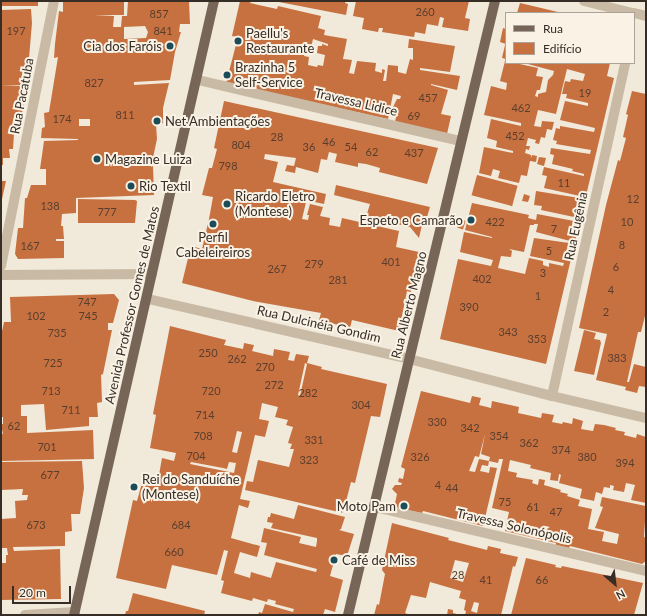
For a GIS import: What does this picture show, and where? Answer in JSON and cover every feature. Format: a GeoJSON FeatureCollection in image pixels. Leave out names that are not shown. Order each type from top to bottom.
{"type":"FeatureCollection","features":[{"type":"Feature","properties":{"kind":"main road","name":"Avenida Professor Gomes de Matos"},"geometry":{"type":"LineString","coordinates":[[75,614],[148,298],[152,274],[198,80],[214,1]]}},
{"type":"Feature","properties":{"kind":"main road","name":"Rua Alberto Magno"},"geometry":{"type":"LineString","coordinates":[[348,615],[375,507],[409,358],[438,246],[461,141],[495,1]]}},
{"type":"Feature","properties":{"kind":"street","name":"Rua Pacatuba"},"geometry":{"type":"LineString","coordinates":[[1,266],[54,1]]}},
{"type":"Feature","properties":{"kind":"street"},"geometry":{"type":"LineString","coordinates":[[584,1],[622,12]]}},
{"type":"Feature","properties":{"kind":"street","name":"Rua Eugênia"},"geometry":{"type":"LineString","coordinates":[[552,396],[625,64]]}},
{"type":"Feature","properties":{"kind":"street","name":"Travessa Lidice"},"geometry":{"type":"LineString","coordinates":[[198,80],[461,141]]}},
{"type":"Feature","properties":{"kind":"street"},"geometry":{"type":"LineString","coordinates":[[1,275],[152,274]]}},
{"type":"Feature","properties":{"kind":"street","name":"Rua Dulcinéia Gondim"},"geometry":{"type":"LineString","coordinates":[[148,298],[409,358],[552,396],[646,418]]}},
{"type":"Feature","properties":{"kind":"street","name":"Travessa Solonópolis"},"geometry":{"type":"LineString","coordinates":[[375,507],[646,571]]}},
{"type":"Feature","properties":{"kind":"street"},"geometry":{"type":"LineString","coordinates":[[25,615],[75,614]]}},
{"type":"Feature","properties":{"kind":"building"},"geometry":{"type":"Polygon","coordinates":[[[1,1],[38,1],[38,6],[1,6],[1,1]]]}},
{"type":"Feature","properties":{"kind":"building"},"geometry":{"type":"Polygon","coordinates":[[[63,1],[124,1],[124,15],[94,15],[114,16],[113,27],[121,27],[122,16],[127,16],[128,1],[189,1],[190,24],[180,24],[179,32],[181,32],[175,52],[170,80],[134,82],[134,85],[169,83],[163,108],[163,123],[156,124],[157,139],[151,167],[153,166],[154,195],[76,198],[76,213],[62,214],[61,226],[63,226],[64,239],[56,239],[56,241],[64,241],[64,258],[18,259],[15,254],[18,228],[23,228],[25,198],[27,198],[31,185],[46,185],[46,169],[40,169],[44,141],[78,140],[41,138],[42,128],[45,127],[44,113],[49,112],[58,57],[54,58],[59,11],[63,12],[63,1]],[[145,26],[124,27],[124,39],[146,38],[148,32],[145,26]],[[79,119],[79,126],[90,126],[90,119],[79,119]]]}},
{"type":"Feature","properties":{"kind":"building"},"geometry":{"type":"Polygon","coordinates":[[[240,1],[251,1],[250,3],[277,9],[278,6],[321,16],[318,28],[325,30],[324,35],[347,39],[343,59],[352,60],[349,73],[354,74],[357,61],[376,63],[375,71],[382,73],[382,69],[385,70],[383,81],[386,81],[388,65],[398,66],[398,72],[406,74],[410,59],[413,60],[413,48],[408,48],[409,39],[455,46],[450,72],[420,68],[420,70],[460,76],[457,90],[431,84],[448,90],[441,114],[451,116],[447,134],[395,122],[398,108],[393,107],[397,99],[400,99],[401,96],[393,94],[388,119],[226,83],[238,37],[232,36],[240,1]],[[313,39],[310,52],[305,51],[304,56],[309,57],[308,65],[317,67],[318,65],[323,66],[325,55],[317,53],[318,46],[322,46],[322,44],[328,46],[328,44],[313,39]]]}},
{"type":"Feature","properties":{"kind":"building"},"geometry":{"type":"Polygon","coordinates":[[[346,1],[345,3],[348,4],[346,15],[279,2],[346,1]]]}},
{"type":"Feature","properties":{"kind":"building"},"geometry":{"type":"Polygon","coordinates":[[[356,1],[469,1],[465,18],[470,19],[468,31],[442,27],[444,18],[440,17],[438,26],[427,24],[425,34],[415,32],[414,37],[382,32],[383,28],[379,28],[378,32],[362,29],[364,18],[353,16],[356,1]]]}},
{"type":"Feature","properties":{"kind":"building"},"geometry":{"type":"Polygon","coordinates":[[[520,3],[558,12],[517,12],[520,3]]]}},
{"type":"Feature","properties":{"kind":"building"},"geometry":{"type":"Polygon","coordinates":[[[31,9],[32,23],[28,70],[24,70],[24,85],[1,86],[1,10],[31,9]]]}},
{"type":"Feature","properties":{"kind":"building"},"geometry":{"type":"Polygon","coordinates":[[[503,28],[505,29],[505,44],[500,42],[503,28]]]}},
{"type":"Feature","properties":{"kind":"building"},"geometry":{"type":"Polygon","coordinates":[[[505,45],[505,59],[502,58],[505,45]]]}},
{"type":"Feature","properties":{"kind":"building"},"geometry":{"type":"Polygon","coordinates":[[[505,61],[505,64],[520,64],[538,68],[536,76],[543,77],[540,90],[537,90],[535,96],[538,97],[538,94],[546,92],[548,80],[553,75],[554,71],[528,64],[610,64],[607,76],[614,78],[546,364],[440,339],[458,259],[491,266],[493,260],[460,252],[464,232],[492,238],[465,230],[472,203],[529,215],[528,218],[536,220],[537,214],[574,221],[574,217],[541,210],[542,206],[534,205],[536,191],[579,198],[580,196],[544,188],[547,176],[542,175],[544,167],[584,176],[584,174],[572,171],[573,169],[552,164],[554,155],[550,154],[551,148],[590,154],[591,150],[556,144],[557,141],[553,140],[556,128],[560,129],[560,126],[594,132],[595,128],[560,120],[565,101],[588,106],[588,103],[566,98],[567,94],[562,94],[565,81],[570,82],[571,79],[583,81],[585,74],[567,69],[556,114],[538,110],[534,126],[541,127],[542,121],[554,122],[552,130],[547,129],[545,138],[541,137],[539,144],[535,143],[536,140],[528,138],[526,146],[530,146],[529,150],[526,149],[525,153],[531,155],[532,158],[532,155],[537,156],[536,162],[530,161],[527,176],[521,175],[519,183],[498,178],[500,171],[493,169],[491,176],[479,173],[484,147],[513,153],[513,151],[496,147],[497,141],[487,138],[491,119],[521,126],[521,123],[484,115],[491,86],[506,90],[507,83],[500,81],[505,61]],[[538,224],[530,225],[524,252],[509,249],[512,251],[511,257],[501,256],[498,268],[525,274],[529,258],[543,261],[543,265],[549,267],[549,263],[563,266],[564,263],[530,256],[534,238],[569,243],[570,241],[536,232],[538,224]]]}},
{"type":"Feature","properties":{"kind":"building"},"geometry":{"type":"Polygon","coordinates":[[[1,86],[26,86],[19,134],[14,134],[13,149],[9,149],[10,158],[3,158],[3,165],[1,165],[1,86]]]}},
{"type":"Feature","properties":{"kind":"building"},"geometry":{"type":"Polygon","coordinates":[[[632,91],[646,94],[646,312],[641,332],[638,332],[627,382],[629,382],[634,364],[646,367],[646,387],[639,386],[637,393],[625,390],[626,387],[596,380],[607,334],[579,328],[606,205],[618,160],[620,161],[626,138],[623,137],[628,115],[626,114],[632,91]]]}},
{"type":"Feature","properties":{"kind":"building"},"geometry":{"type":"Polygon","coordinates":[[[224,101],[438,148],[427,184],[379,172],[380,168],[366,164],[358,163],[358,167],[335,162],[337,154],[329,152],[327,160],[321,159],[318,173],[296,167],[295,173],[285,171],[287,165],[294,166],[296,158],[265,154],[264,159],[278,162],[273,182],[326,194],[324,204],[310,201],[311,199],[307,198],[302,219],[308,220],[309,215],[307,215],[310,204],[323,207],[320,216],[330,218],[329,225],[340,227],[342,218],[399,231],[396,247],[419,252],[411,292],[407,291],[399,331],[352,320],[350,328],[319,320],[321,313],[253,301],[182,283],[191,246],[202,249],[209,219],[213,197],[202,195],[209,168],[212,168],[217,149],[214,148],[224,101]]]}},
{"type":"Feature","properties":{"kind":"building"},"geometry":{"type":"Polygon","coordinates":[[[539,157],[546,158],[544,166],[537,164],[539,157]]]}},
{"type":"Feature","properties":{"kind":"building"},"geometry":{"type":"Polygon","coordinates":[[[477,175],[518,186],[512,206],[472,195],[477,175]]]}},
{"type":"Feature","properties":{"kind":"building"},"geometry":{"type":"Polygon","coordinates":[[[1,181],[6,181],[2,199],[1,199],[1,181]]]}},
{"type":"Feature","properties":{"kind":"building"},"geometry":{"type":"Polygon","coordinates":[[[336,185],[430,207],[427,217],[424,216],[419,238],[410,227],[366,217],[370,204],[334,195],[336,185]]]}},
{"type":"Feature","properties":{"kind":"building"},"geometry":{"type":"Polygon","coordinates":[[[524,194],[530,196],[528,202],[522,201],[524,194]]]}},
{"type":"Feature","properties":{"kind":"building"},"geometry":{"type":"Polygon","coordinates":[[[78,199],[135,200],[137,201],[135,223],[78,223],[78,199]]]}},
{"type":"Feature","properties":{"kind":"building"},"geometry":{"type":"Polygon","coordinates":[[[460,219],[466,221],[463,229],[457,228],[460,219]]]}},
{"type":"Feature","properties":{"kind":"building"},"geometry":{"type":"Polygon","coordinates":[[[114,294],[119,300],[113,323],[108,323],[108,330],[112,330],[103,374],[101,375],[102,402],[97,403],[98,417],[89,417],[89,426],[46,430],[44,404],[21,405],[21,416],[27,416],[27,433],[93,430],[94,459],[1,461],[1,434],[3,434],[1,424],[3,424],[3,417],[1,417],[1,336],[4,322],[11,322],[10,297],[114,294]]]}},
{"type":"Feature","properties":{"kind":"building"},"geometry":{"type":"Polygon","coordinates":[[[170,326],[226,340],[224,345],[243,349],[244,343],[254,345],[252,351],[273,356],[274,349],[290,352],[288,360],[294,361],[296,354],[309,356],[307,363],[322,367],[321,369],[387,384],[380,417],[371,416],[355,483],[351,482],[343,513],[245,490],[247,481],[253,482],[258,460],[289,467],[294,449],[290,449],[292,444],[288,443],[293,427],[286,425],[288,420],[275,417],[278,407],[262,403],[259,419],[269,421],[265,437],[255,435],[240,499],[250,501],[248,508],[239,505],[231,538],[260,546],[257,557],[240,552],[234,573],[250,578],[251,572],[271,578],[276,562],[316,572],[317,569],[264,555],[267,543],[261,542],[264,528],[301,537],[299,543],[316,547],[317,541],[317,538],[271,528],[273,523],[267,522],[268,517],[270,517],[271,513],[294,519],[298,505],[345,517],[341,529],[339,530],[354,534],[347,556],[336,554],[330,576],[343,580],[335,612],[325,609],[323,615],[258,615],[259,612],[262,613],[265,604],[293,612],[294,609],[275,604],[276,601],[268,599],[267,602],[253,598],[252,601],[221,593],[224,581],[221,580],[228,551],[224,550],[217,575],[172,565],[166,589],[116,578],[133,500],[137,501],[142,483],[157,486],[162,458],[174,461],[176,453],[150,448],[156,415],[153,414],[170,326]],[[305,363],[298,395],[300,396],[307,364],[305,363]],[[237,431],[232,452],[237,453],[242,432],[237,431]],[[191,462],[190,464],[234,473],[236,463],[229,462],[227,469],[191,462]]]}},
{"type":"Feature","properties":{"kind":"building"},"geometry":{"type":"Polygon","coordinates":[[[584,330],[596,333],[594,339],[600,340],[601,343],[594,375],[574,371],[584,330]]]}},
{"type":"Feature","properties":{"kind":"building"},"geometry":{"type":"Polygon","coordinates":[[[421,391],[470,403],[472,396],[481,398],[479,405],[491,408],[492,401],[519,407],[518,413],[541,418],[542,413],[554,415],[552,422],[572,424],[573,418],[583,421],[581,429],[593,431],[595,424],[604,425],[616,428],[615,430],[625,432],[624,435],[636,438],[637,434],[646,437],[646,503],[631,500],[635,485],[626,483],[624,492],[613,490],[614,486],[610,485],[610,488],[604,487],[602,494],[596,492],[594,501],[580,498],[582,489],[559,483],[561,475],[559,474],[558,481],[550,480],[551,473],[530,468],[531,465],[510,460],[508,471],[517,473],[516,477],[533,480],[532,483],[538,485],[539,479],[545,480],[544,485],[561,490],[560,492],[568,494],[567,496],[580,500],[578,506],[592,509],[588,529],[604,532],[602,541],[617,544],[619,534],[595,528],[603,507],[600,506],[602,497],[646,506],[644,537],[646,538],[646,561],[642,564],[570,546],[569,548],[556,545],[556,543],[505,531],[509,512],[492,508],[503,459],[499,459],[498,463],[489,461],[488,466],[482,465],[480,471],[489,473],[490,467],[497,468],[483,526],[423,511],[422,513],[394,508],[397,494],[392,489],[395,485],[401,485],[402,483],[398,482],[399,478],[403,479],[405,469],[401,467],[421,391]],[[485,434],[479,457],[475,456],[469,471],[475,472],[479,459],[489,461],[490,457],[481,454],[485,434]]]}},
{"type":"Feature","properties":{"kind":"building"},"geometry":{"type":"Polygon","coordinates":[[[82,461],[84,488],[80,514],[71,514],[72,531],[65,532],[65,546],[13,547],[14,551],[60,549],[61,599],[1,600],[1,563],[6,563],[6,555],[8,555],[7,548],[1,548],[1,519],[16,518],[15,501],[27,500],[28,495],[22,495],[23,489],[1,490],[1,462],[82,461]]]}},
{"type":"Feature","properties":{"kind":"building"},"geometry":{"type":"Polygon","coordinates":[[[392,523],[487,550],[488,546],[501,549],[500,553],[518,557],[515,567],[513,566],[501,615],[465,615],[466,611],[464,610],[466,600],[459,598],[461,591],[430,582],[426,598],[411,595],[405,613],[410,615],[374,615],[377,604],[379,605],[385,574],[382,570],[392,523]],[[455,560],[450,578],[463,582],[469,563],[455,560]],[[474,602],[471,611],[477,613],[479,603],[474,602]]]}},
{"type":"Feature","properties":{"kind":"building"},"geometry":{"type":"Polygon","coordinates":[[[526,558],[556,565],[555,567],[561,568],[562,566],[643,583],[634,615],[511,615],[526,558]]]}},
{"type":"Feature","properties":{"kind":"building"},"geometry":{"type":"Polygon","coordinates":[[[133,593],[205,611],[204,615],[125,615],[126,611],[128,611],[133,593]]]}},
{"type":"Feature","properties":{"kind":"building"},"geometry":{"type":"Polygon","coordinates":[[[448,609],[453,610],[453,613],[460,615],[447,615],[448,609]]]}},
{"type":"Feature","properties":{"kind":"place","name":"Paellu's Restaurante"},"geometry":{"type":"Point","coordinates":[238,41]}},
{"type":"Feature","properties":{"kind":"place","name":"Cia dos Faróis"},"geometry":{"type":"Point","coordinates":[170,46]}},
{"type":"Feature","properties":{"kind":"place","name":"Brazinha 5 Self-Service"},"geometry":{"type":"Point","coordinates":[227,75]}},
{"type":"Feature","properties":{"kind":"place","name":"Net Ambientações"},"geometry":{"type":"Point","coordinates":[157,121]}},
{"type":"Feature","properties":{"kind":"place","name":"Magazine Luiza"},"geometry":{"type":"Point","coordinates":[97,159]}},
{"type":"Feature","properties":{"kind":"place","name":"Rio Textil"},"geometry":{"type":"Point","coordinates":[131,186]}},
{"type":"Feature","properties":{"kind":"place","name":"Ricardo Eletro (Montese)"},"geometry":{"type":"Point","coordinates":[227,204]}},
{"type":"Feature","properties":{"kind":"place","name":"Espeto e Camarão"},"geometry":{"type":"Point","coordinates":[471,220]}},
{"type":"Feature","properties":{"kind":"place","name":"Perfil Cabeleireiros"},"geometry":{"type":"Point","coordinates":[213,224]}},
{"type":"Feature","properties":{"kind":"place","name":"Rei do Sanduíche (Montese)"},"geometry":{"type":"Point","coordinates":[134,487]}},
{"type":"Feature","properties":{"kind":"place","name":"Moto Pam"},"geometry":{"type":"Point","coordinates":[404,506]}},
{"type":"Feature","properties":{"kind":"place","name":"Café de Miss"},"geometry":{"type":"Point","coordinates":[334,560]}}]}
